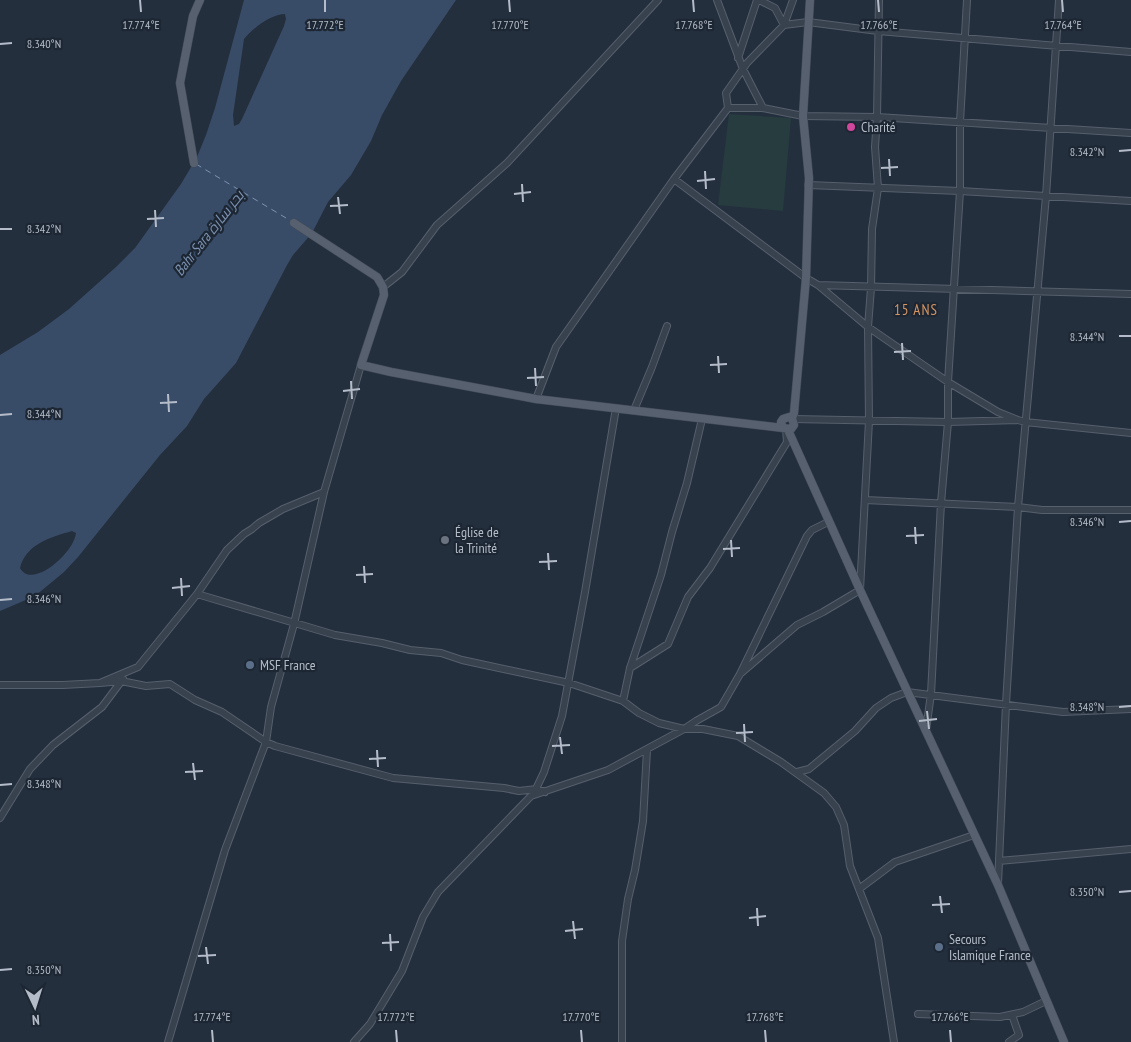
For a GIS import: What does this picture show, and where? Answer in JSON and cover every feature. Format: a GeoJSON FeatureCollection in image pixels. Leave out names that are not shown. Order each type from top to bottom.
{"type":"FeatureCollection","features":[{"type":"Feature","properties":{"kind":"main road"},"geometry":{"type":"LineString","coordinates":[[194,163],[180,83],[193,16],[200,0]]}},
{"type":"Feature","properties":{"kind":"main road"},"geometry":{"type":"LineString","coordinates":[[810,0],[803,116],[809,178],[806,278],[793,419],[789,417],[781,422],[786,429],[998,885],[1064,1042]]}},
{"type":"Feature","properties":{"kind":"main road"},"geometry":{"type":"LineString","coordinates":[[294,223],[377,277],[383,287],[382,305],[361,365],[536,399],[786,429]]}},
{"type":"Feature","properties":{"kind":"street"},"geometry":{"type":"LineString","coordinates":[[383,287],[402,272],[437,225],[507,163],[658,0]]}},
{"type":"Feature","properties":{"kind":"street"},"geometry":{"type":"LineString","coordinates":[[717,0],[738,58],[763,108]]}},
{"type":"Feature","properties":{"kind":"street"},"geometry":{"type":"LineString","coordinates":[[738,58],[758,0],[775,8],[784,25]]}},
{"type":"Feature","properties":{"kind":"street"},"geometry":{"type":"LineString","coordinates":[[536,399],[556,348],[674,179],[728,108],[726,94],[743,69],[784,25],[793,0]]}},
{"type":"Feature","properties":{"kind":"street"},"geometry":{"type":"LineString","coordinates":[[740,674],[797,625],[860,590],[869,421],[868,327],[872,229],[878,188],[875,148],[879,0]]}},
{"type":"Feature","properties":{"kind":"street"},"geometry":{"type":"LineString","coordinates":[[926,732],[948,422],[948,382],[960,191],[960,122],[967,0]]}},
{"type":"Feature","properties":{"kind":"street"},"geometry":{"type":"LineString","coordinates":[[998,885],[1006,704],[1018,506],[1046,196],[1059,0]]}},
{"type":"Feature","properties":{"kind":"street"},"geometry":{"type":"LineString","coordinates":[[784,25],[808,22],[878,31],[1131,52]]}},
{"type":"Feature","properties":{"kind":"street"},"geometry":{"type":"LineString","coordinates":[[728,108],[763,108],[803,116],[877,117],[1131,133]]}},
{"type":"Feature","properties":{"kind":"street"},"geometry":{"type":"LineString","coordinates":[[674,179],[818,285],[868,327],[948,382],[998,412],[1025,422],[1131,432]]}},
{"type":"Feature","properties":{"kind":"street"},"geometry":{"type":"LineString","coordinates":[[808,185],[960,191],[1131,201]]}},
{"type":"Feature","properties":{"kind":"street"},"geometry":{"type":"LineString","coordinates":[[818,285],[1131,294]]}},
{"type":"Feature","properties":{"kind":"street"},"geometry":{"type":"LineString","coordinates":[[634,410],[667,326]]}},
{"type":"Feature","properties":{"kind":"street"},"geometry":{"type":"LineString","coordinates":[[168,1042],[225,850],[266,742],[271,707],[294,624],[324,492],[361,365]]}},
{"type":"Feature","properties":{"kind":"street"},"geometry":{"type":"LineString","coordinates":[[354,1042],[370,1024],[402,971],[423,917],[438,892],[532,796],[537,788],[553,749],[569,683],[616,408]]}},
{"type":"Feature","properties":{"kind":"street"},"geometry":{"type":"LineString","coordinates":[[623,701],[630,668],[661,575],[687,483],[702,419]]}},
{"type":"Feature","properties":{"kind":"street"},"geometry":{"type":"LineString","coordinates":[[793,419],[948,422],[1018,420]]}},
{"type":"Feature","properties":{"kind":"street"},"geometry":{"type":"LineString","coordinates":[[630,668],[668,644],[688,598],[710,568],[787,442],[786,429]]}},
{"type":"Feature","properties":{"kind":"street"},"geometry":{"type":"LineString","coordinates":[[0,818],[30,769],[53,745],[102,707],[121,681],[138,667],[197,594],[227,550],[259,523],[284,509],[324,492]]}},
{"type":"Feature","properties":{"kind":"street"},"geometry":{"type":"LineString","coordinates":[[865,500],[1018,506],[1042,510],[1131,510]]}},
{"type":"Feature","properties":{"kind":"street"},"geometry":{"type":"LineString","coordinates":[[532,796],[608,770],[684,730],[721,707],[740,674],[808,536],[812,530],[828,522]]}},
{"type":"Feature","properties":{"kind":"street"},"geometry":{"type":"LineString","coordinates":[[197,594],[294,624],[335,634],[410,650],[441,653],[462,660],[569,683],[623,701],[639,713],[659,723],[684,730],[703,729],[738,736],[797,772],[824,794],[836,807],[844,825],[850,866],[878,938],[894,1042]]}},
{"type":"Feature","properties":{"kind":"street"},"geometry":{"type":"LineString","coordinates":[[100,683],[138,667]]}},
{"type":"Feature","properties":{"kind":"street"},"geometry":{"type":"LineString","coordinates":[[0,685],[121,681],[146,686],[170,684],[195,700],[222,712],[275,746],[393,778],[519,791],[537,788],[545,792]]}},
{"type":"Feature","properties":{"kind":"street"},"geometry":{"type":"LineString","coordinates":[[797,772],[809,769],[855,731],[876,708],[892,698],[907,692],[1063,712],[1128,709],[1131,716]]}},
{"type":"Feature","properties":{"kind":"street"},"geometry":{"type":"LineString","coordinates":[[622,1042],[622,941],[643,821],[647,750]]}},
{"type":"Feature","properties":{"kind":"street"},"geometry":{"type":"LineString","coordinates":[[859,889],[896,862],[974,835]]}},
{"type":"Feature","properties":{"kind":"street"},"geometry":{"type":"LineString","coordinates":[[999,861],[1131,849]]}},
{"type":"Feature","properties":{"kind":"street"},"geometry":{"type":"LineString","coordinates":[[918,1014],[1000,1017],[1023,1012],[1046,1001]]}},
{"type":"Feature","properties":{"kind":"street"},"geometry":{"type":"LineString","coordinates":[[1009,1042],[1019,1035],[1012,1015]]}},
{"type":"Feature","properties":{"kind":"green space"},"geometry":{"type":"Polygon","coordinates":[[[729,114],[791,118],[783,211],[718,205],[729,114]]]}},
{"type":"Feature","properties":{"kind":"water","name":"Bahr Sara بحر سارة"},"geometry":{"type":"Polygon","coordinates":[[[244,0],[456,0],[401,81],[382,115],[371,141],[351,175],[328,202],[312,233],[293,255],[236,363],[204,399],[187,426],[160,455],[64,572],[35,596],[0,611],[0,355],[38,332],[69,309],[135,248],[181,184],[197,157],[215,108],[244,0]],[[285,14],[274,16],[262,23],[244,39],[233,115],[234,126],[239,124],[242,119],[284,26],[285,14]],[[72,531],[48,539],[34,547],[23,560],[20,568],[26,574],[34,575],[52,566],[61,559],[74,541],[76,533],[72,531]]]}},
{"type":"Feature","properties":{"kind":"ferry route"},"geometry":{"type":"LineString","coordinates":[[196,164],[291,221]]}},
{"type":"Feature","properties":{"kind":"place","name":"Charité"},"geometry":{"type":"Point","coordinates":[851,127]}},
{"type":"Feature","properties":{"kind":"place","name":"Église de la Trinité"},"geometry":{"type":"Point","coordinates":[445,540]}},
{"type":"Feature","properties":{"kind":"place","name":"MSF France"},"geometry":{"type":"Point","coordinates":[250,665]}},
{"type":"Feature","properties":{"kind":"place","name":"Secours Islamique France"},"geometry":{"type":"Point","coordinates":[939,947]}},
{"type":"Feature","properties":{"kind":"district","name":"15 ANS"},"geometry":{"type":"Point","coordinates":[916,310]}}]}
